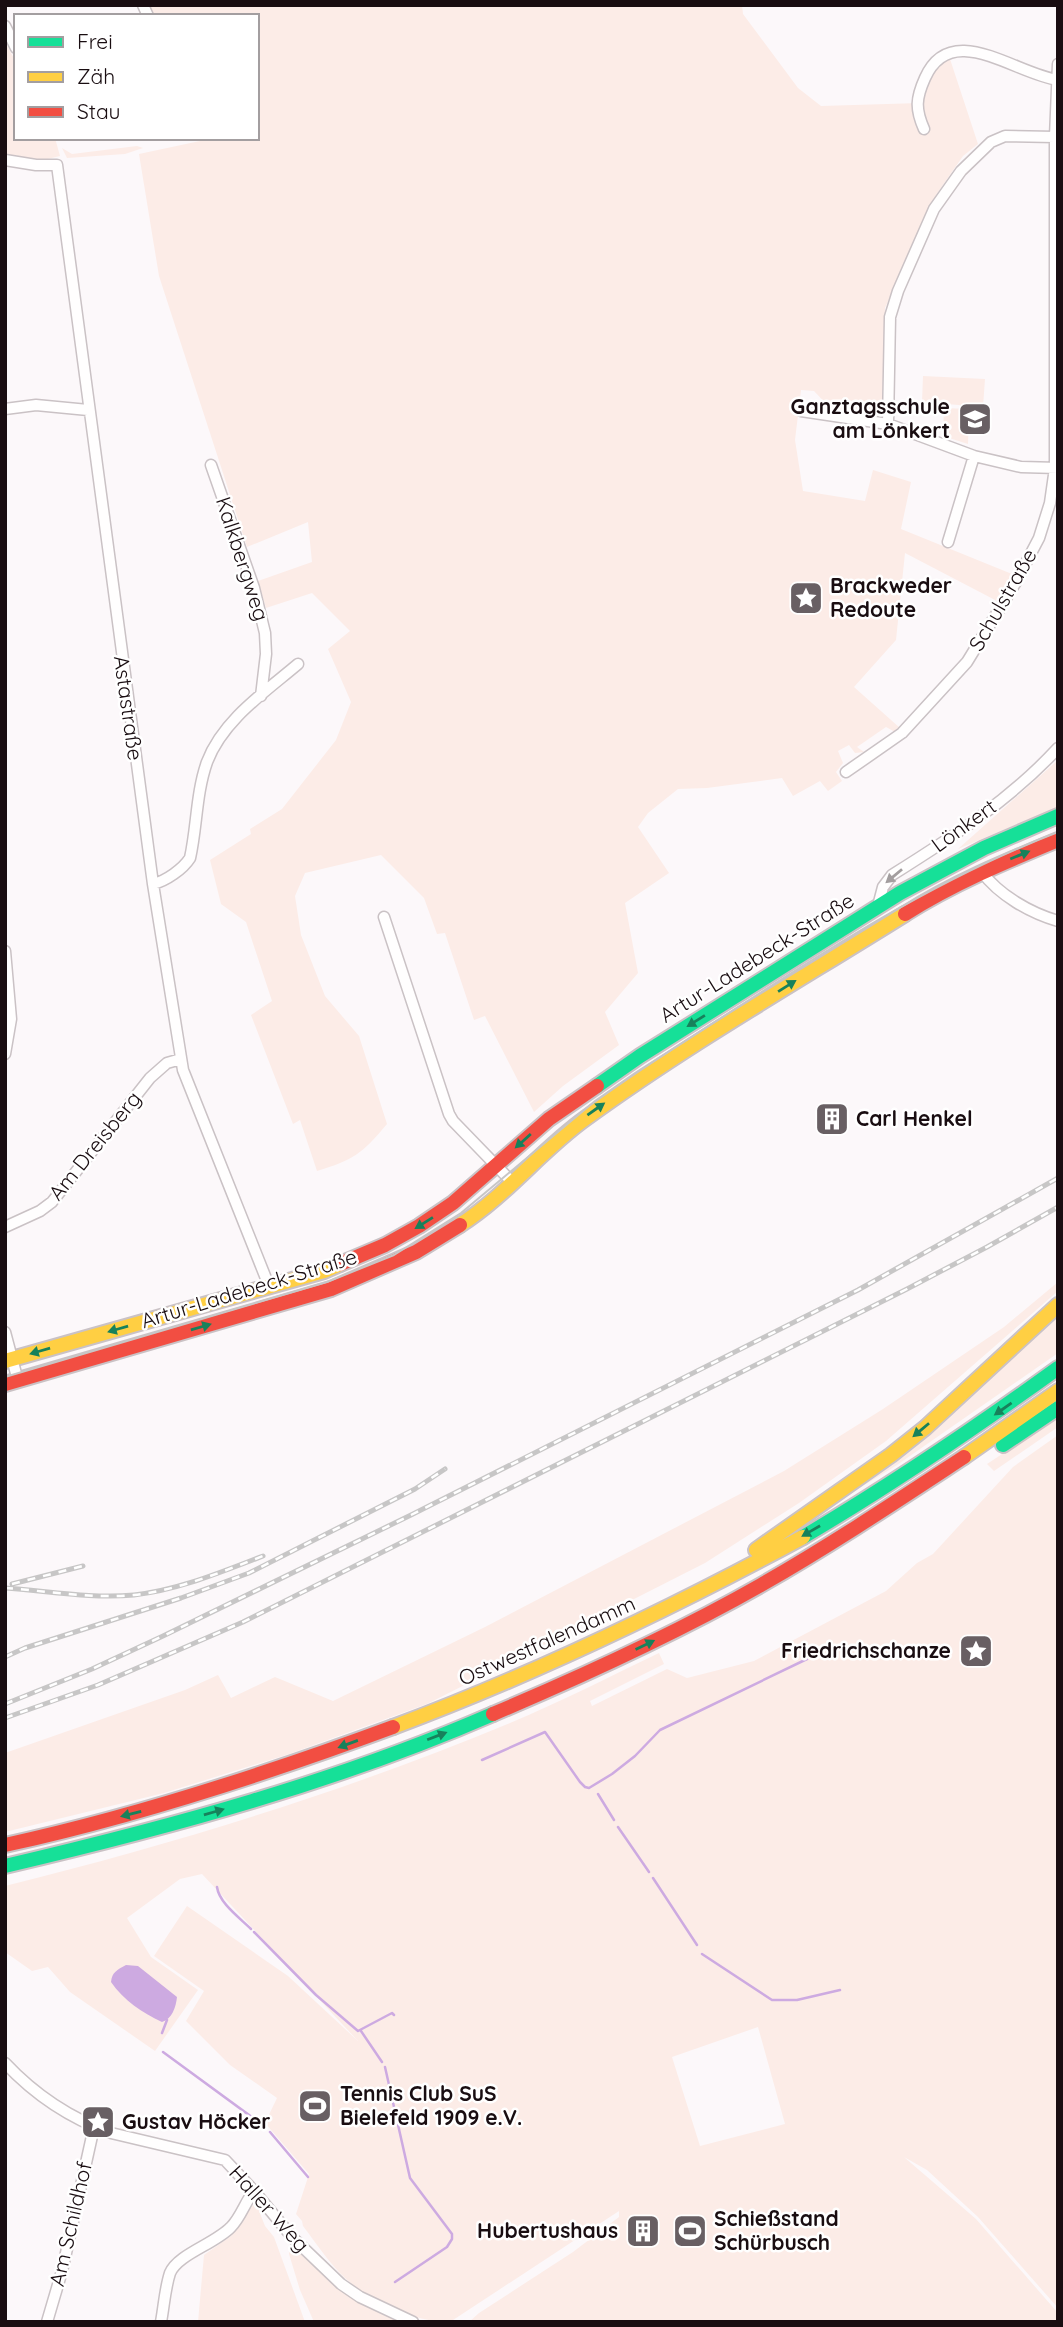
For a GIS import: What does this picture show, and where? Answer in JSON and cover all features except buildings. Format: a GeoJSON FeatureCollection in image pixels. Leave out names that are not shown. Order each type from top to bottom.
{"type":"FeatureCollection","features":[{"type":"Feature","properties":{"kind":"main road","name":"Artur-Ladebeck-Straße"},"geometry":{"type":"LineString","coordinates":[[9,1360],[344,1264],[395,1240],[453,1203],[549,1119],[588,1090],[878,906],[984,848],[1058,816]]}},
{"type":"Feature","properties":{"kind":"main road","name":"Artur-Ladebeck-Straße"},"geometry":{"type":"LineString","coordinates":[[12,1382],[331,1289],[366,1275],[446,1235],[495,1200],[571,1128],[632,1084],[937,894],[1058,840]]}},
{"type":"Feature","properties":{"kind":"main road"},"geometry":{"type":"LineString","coordinates":[[458,1704],[498,1680],[611,1629],[719,1573],[775,1538],[925,1428],[1058,1305]]}},
{"type":"Feature","properties":{"kind":"main road","name":"Ostwestfalendamm"},"geometry":{"type":"LineString","coordinates":[[5,1845],[146,1810],[258,1776],[458,1704],[603,1642],[740,1572],[910,1471],[1058,1368]]}},
{"type":"Feature","properties":{"kind":"main road","name":"Ostwestfalendamm"},"geometry":{"type":"LineString","coordinates":[[5,1866],[145,1832],[259,1799],[373,1760],[508,1708],[680,1628],[759,1586],[842,1537],[1058,1391]]}},
{"type":"Feature","properties":{"kind":"main road"},"geometry":{"type":"LineString","coordinates":[[842,1537],[891,1516],[1058,1408]]}},
{"type":"Feature","properties":{"kind":"street"},"geometry":{"type":"LineString","coordinates":[[5,26],[14,44]]}},
{"type":"Feature","properties":{"kind":"street"},"geometry":{"type":"LineString","coordinates":[[924,129],[916,113],[924,79],[937,60],[952,51],[972,51],[1041,78],[1057,80]]}},
{"type":"Feature","properties":{"kind":"street","name":"Schulstraße"},"geometry":{"type":"LineString","coordinates":[[846,772],[902,733],[967,662],[1016,582],[1039,538],[1050,503],[1056,468],[1055,137],[1058,64]]}},
{"type":"Feature","properties":{"kind":"street"},"geometry":{"type":"LineString","coordinates":[[888,424],[890,317],[898,291],[934,209],[961,171],[991,142],[1005,136],[1055,137]]}},
{"type":"Feature","properties":{"kind":"street","name":"Astastraße"},"geometry":{"type":"LineString","coordinates":[[5,160],[57,165],[153,884],[181,1059],[189,1086],[269,1286]]}},
{"type":"Feature","properties":{"kind":"street"},"geometry":{"type":"LineString","coordinates":[[5,409],[36,405],[89,410]]}},
{"type":"Feature","properties":{"kind":"street"},"geometry":{"type":"LineString","coordinates":[[801,411],[888,424],[974,456],[1021,467],[1056,468]]}},
{"type":"Feature","properties":{"kind":"street"},"geometry":{"type":"LineString","coordinates":[[948,542],[974,456]]}},
{"type":"Feature","properties":{"kind":"street","name":"Kalkbergweg"},"geometry":{"type":"LineString","coordinates":[[211,465],[254,588],[265,633],[266,654],[261,696]]}},
{"type":"Feature","properties":{"kind":"street"},"geometry":{"type":"LineString","coordinates":[[153,884],[186,865],[190,858],[207,761],[220,738],[234,720],[298,664]]}},
{"type":"Feature","properties":{"kind":"street","name":"Lönkert"},"geometry":{"type":"LineString","coordinates":[[878,906],[887,880],[988,811],[1058,748]]}},
{"type":"Feature","properties":{"kind":"street"},"geometry":{"type":"LineString","coordinates":[[982,872],[989,881],[1025,907],[1058,921]]}},
{"type":"Feature","properties":{"kind":"street"},"geometry":{"type":"LineString","coordinates":[[384,918],[449,1114],[453,1122],[512,1182]]}},
{"type":"Feature","properties":{"kind":"street"},"geometry":{"type":"LineString","coordinates":[[5,951],[11,1019],[5,1054]]}},
{"type":"Feature","properties":{"kind":"street","name":"Am Dreisberg"},"geometry":{"type":"LineString","coordinates":[[5,1227],[40,1211],[52,1202],[149,1079],[167,1063],[181,1059]]}},
{"type":"Feature","properties":{"kind":"street"},"geometry":{"type":"LineString","coordinates":[[5,1332],[9,1360]]}},
{"type":"Feature","properties":{"kind":"street","name":"Artur-Ladebeck-Straße"},"geometry":{"type":"LineString","coordinates":[[9,1360],[12,1382]]}},
{"type":"Feature","properties":{"kind":"street","name":"Haller Weg"},"geometry":{"type":"LineString","coordinates":[[5,2063],[40,2096],[94,2127],[225,2160],[293,2238],[341,2284],[360,2297],[414,2322]]}},
{"type":"Feature","properties":{"kind":"street","name":"Am Schildhof"},"geometry":{"type":"LineString","coordinates":[[47,2322],[62,2271],[94,2127]]}},
{"type":"Feature","properties":{"kind":"street"},"geometry":{"type":"LineString","coordinates":[[161,2322],[169,2279],[176,2264],[224,2234],[236,2221],[254,2191]]}},
{"type":"Feature","properties":{"kind":"shaded area"},"geometry":{"type":"Polygon","coordinates":[[[149,5],[742,5],[743,14],[798,88],[821,106],[920,103],[923,89],[930,77],[949,56],[978,144],[963,156],[936,195],[885,308],[882,413],[874,418],[832,410],[814,391],[801,390],[795,440],[803,491],[865,501],[873,470],[911,482],[901,529],[1012,574],[997,601],[905,553],[896,640],[854,687],[900,728],[895,732],[886,727],[857,747],[864,752],[855,753],[849,745],[838,751],[843,763],[836,772],[842,781],[828,791],[820,781],[793,796],[782,778],[678,789],[648,813],[638,827],[669,873],[625,903],[638,973],[605,1012],[619,1045],[563,1086],[534,1112],[485,1016],[474,1020],[445,933],[437,934],[424,898],[381,855],[305,873],[295,896],[301,935],[325,996],[359,1036],[387,1124],[356,1155],[317,1171],[300,1120],[293,1124],[251,1015],[272,1001],[246,922],[221,904],[210,860],[251,834],[250,829],[282,809],[336,740],[351,702],[328,649],[350,631],[312,593],[266,608],[258,581],[312,562],[308,522],[247,547],[159,276],[139,154],[205,140],[259,140],[259,14],[153,14],[149,5]]]}},
{"type":"Feature","properties":{"kind":"shaded area"},"geometry":{"type":"Polygon","coordinates":[[[5,42],[14,58],[14,140],[56,140],[60,156],[40,161],[5,157],[5,42]]]}},
{"type":"Feature","properties":{"kind":"shaded area"},"geometry":{"type":"Polygon","coordinates":[[[137,146],[143,148],[125,154],[67,158],[62,148],[72,154],[137,146]]]}},
{"type":"Feature","properties":{"kind":"shaded area"},"geometry":{"type":"Polygon","coordinates":[[[923,376],[985,379],[983,407],[922,402],[923,376]]]}},
{"type":"Feature","properties":{"kind":"shaded area"},"geometry":{"type":"Polygon","coordinates":[[[944,408],[969,409],[968,444],[943,436],[944,408]]]}},
{"type":"Feature","properties":{"kind":"shaded area"},"geometry":{"type":"Polygon","coordinates":[[[1058,760],[1058,807],[958,849],[1058,760]]]}},
{"type":"Feature","properties":{"kind":"shaded area"},"geometry":{"type":"Polygon","coordinates":[[[1058,1282],[1058,1291],[886,1441],[799,1503],[705,1563],[427,1704],[289,1754],[164,1793],[5,1832],[5,1753],[185,1690],[218,1675],[231,1698],[275,1677],[333,1701],[485,1627],[784,1471],[883,1409],[1004,1327],[1058,1282]]]}},
{"type":"Feature","properties":{"kind":"shaded area"},"geometry":{"type":"Polygon","coordinates":[[[1058,1312],[1058,1353],[897,1465],[850,1494],[1058,1312]]]}},
{"type":"Feature","properties":{"kind":"shaded area"},"geometry":{"type":"Polygon","coordinates":[[[1058,1417],[1058,1427],[994,1471],[987,1464],[1058,1417]]]}},
{"type":"Feature","properties":{"kind":"shaded area"},"geometry":{"type":"Polygon","coordinates":[[[1058,1435],[1058,2308],[978,2217],[927,2170],[904,2157],[976,2219],[1058,2313],[1058,2322],[469,2322],[573,2252],[619,2217],[619,2211],[450,2322],[408,2315],[380,2303],[345,2278],[303,2226],[296,2214],[309,2174],[265,2123],[277,2098],[230,2065],[186,2021],[204,1991],[154,1956],[187,1906],[288,1976],[358,2041],[202,1874],[180,1879],[127,1918],[151,1957],[198,1990],[155,2051],[70,1992],[48,1967],[32,1971],[5,1952],[5,1886],[134,1852],[261,1814],[387,1771],[529,1715],[659,1653],[664,1664],[590,1701],[592,1706],[667,1669],[687,1678],[754,1661],[886,1591],[917,1563],[933,1554],[1013,1467],[1058,1435]],[[758,2027],[672,2057],[700,2146],[785,2124],[758,2027]]]}},
{"type":"Feature","properties":{"kind":"shaded area"},"geometry":{"type":"Polygon","coordinates":[[[126,1965],[138,1966],[177,1997],[173,2012],[168,2018],[162,2022],[121,1995],[111,1982],[112,1976],[126,1965]]]}},
{"type":"Feature","properties":{"kind":"shaded area"},"geometry":{"type":"Polygon","coordinates":[[[253,2205],[257,2206],[265,2226],[274,2237],[305,2322],[198,2322],[204,2255],[231,2236],[253,2205]]]}},
{"type":"Feature","properties":{"kind":"shaded area"},"geometry":{"type":"Polygon","coordinates":[[[294,2248],[338,2287],[405,2322],[314,2322],[289,2254],[289,2250],[294,2248]]]}},
{"type":"Feature","properties":{"kind":"waterway"},"geometry":{"type":"LineString","coordinates":[[482,1760],[545,1732],[580,1782],[589,1788],[635,1756],[660,1730],[807,1659]]}},
{"type":"Feature","properties":{"kind":"waterway"},"geometry":{"type":"LineString","coordinates":[[598,1794],[614,1820]]}},
{"type":"Feature","properties":{"kind":"waterway"},"geometry":{"type":"LineString","coordinates":[[618,1827],[649,1872]]}},
{"type":"Feature","properties":{"kind":"waterway"},"geometry":{"type":"LineString","coordinates":[[653,1878],[697,1945]]}},
{"type":"Feature","properties":{"kind":"waterway"},"geometry":{"type":"LineString","coordinates":[[217,1887],[226,1904],[251,1929]]}},
{"type":"Feature","properties":{"kind":"waterway"},"geometry":{"type":"LineString","coordinates":[[254,1932],[316,1995],[358,2031],[392,2013],[394,2015]]}},
{"type":"Feature","properties":{"kind":"waterway"},"geometry":{"type":"LineString","coordinates":[[702,1954],[772,2000],[797,2000],[840,1990]]}},
{"type":"Feature","properties":{"kind":"waterway"},"geometry":{"type":"LineString","coordinates":[[162,2033],[167,2020]]}},
{"type":"Feature","properties":{"kind":"waterway"},"geometry":{"type":"LineString","coordinates":[[361,2031],[382,2062]]}},
{"type":"Feature","properties":{"kind":"waterway"},"geometry":{"type":"LineString","coordinates":[[163,2052],[264,2126]]}},
{"type":"Feature","properties":{"kind":"waterway"},"geometry":{"type":"LineString","coordinates":[[385,2067],[410,2178],[452,2234],[447,2247],[395,2282]]}},
{"type":"Feature","properties":{"kind":"waterway"},"geometry":{"type":"LineString","coordinates":[[270,2132],[308,2177]]}},
{"type":"Feature","properties":{"kind":"tram line"},"geometry":{"type":"LineString","coordinates":[[5,1377],[327,1282],[394,1255],[461,1213],[595,1101],[789,974],[947,882],[1058,832]]}},
{"type":"Feature","properties":{"kind":"railway"},"geometry":{"type":"LineString","coordinates":[[5,1704],[92,1669],[163,1636],[411,1515],[858,1290],[1058,1178]]}},
{"type":"Feature","properties":{"kind":"railway"},"geometry":{"type":"LineString","coordinates":[[5,1718],[98,1685],[243,1622],[907,1289],[1058,1207]]}},
{"type":"Feature","properties":{"kind":"railway"},"geometry":{"type":"LineString","coordinates":[[5,1657],[249,1573],[415,1489],[445,1469]]}},
{"type":"Feature","properties":{"kind":"railway"},"geometry":{"type":"LineString","coordinates":[[5,1588],[86,1595],[151,1593],[184,1585],[263,1556]]}},
{"type":"Feature","properties":{"kind":"railway"},"geometry":{"type":"LineString","coordinates":[[12,1584],[83,1566]]}},
{"type":"Feature","properties":{"kind":"traffic: fast"},"geometry":{"type":"LineString","coordinates":[[597,1086],[640,1056],[900,893],[984,848],[1058,816]]}},
{"type":"Feature","properties":{"kind":"traffic: fast"},"geometry":{"type":"LineString","coordinates":[[803,1537],[932,1456],[1058,1368]]}},
{"type":"Feature","properties":{"kind":"traffic: fast"},"geometry":{"type":"LineString","coordinates":[[1003,1445],[1058,1408]]}},
{"type":"Feature","properties":{"kind":"traffic: fast"},"geometry":{"type":"LineString","coordinates":[[5,1866],[253,1801],[374,1761],[493,1714]]}},
{"type":"Feature","properties":{"kind":"traffic: slow"},"geometry":{"type":"LineString","coordinates":[[460,1225],[493,1200],[586,1118],[704,1039],[905,914]]}},
{"type":"Feature","properties":{"kind":"traffic: slow"},"geometry":{"type":"LineString","coordinates":[[5,1361],[324,1271],[340,1264]]}},
{"type":"Feature","properties":{"kind":"traffic: slow"},"geometry":{"type":"LineString","coordinates":[[756,1550],[925,1428],[1058,1305]]}},
{"type":"Feature","properties":{"kind":"traffic: slow"},"geometry":{"type":"LineString","coordinates":[[964,1457],[1058,1391]]}},
{"type":"Feature","properties":{"kind":"traffic: slow"},"geometry":{"type":"LineString","coordinates":[[393,1727],[550,1663],[703,1590],[803,1537]]}},
{"type":"Feature","properties":{"kind":"traffic: jam"},"geometry":{"type":"LineString","coordinates":[[905,914],[961,883],[1058,840]]}},
{"type":"Feature","properties":{"kind":"traffic: jam"},"geometry":{"type":"LineString","coordinates":[[340,1264],[385,1245],[453,1203],[549,1119],[597,1086]]}},
{"type":"Feature","properties":{"kind":"traffic: jam"},"geometry":{"type":"LineString","coordinates":[[5,1384],[331,1289],[416,1252],[460,1225]]}},
{"type":"Feature","properties":{"kind":"traffic: jam"},"geometry":{"type":"LineString","coordinates":[[493,1714],[629,1653],[729,1603],[838,1539],[964,1457]]}},
{"type":"Feature","properties":{"kind":"traffic: jam"},"geometry":{"type":"LineString","coordinates":[[5,1845],[55,1834],[201,1793],[393,1727]]}},
{"type":"Feature","properties":{"kind":"place","name":"Ganztagsschule am Lönkert"},"geometry":{"type":"Point","coordinates":[975,419]}},
{"type":"Feature","properties":{"kind":"place","name":"Brackweder Redoute"},"geometry":{"type":"Point","coordinates":[806,598]}},
{"type":"Feature","properties":{"kind":"place","name":"Carl Henkel"},"geometry":{"type":"Point","coordinates":[832,1119]}},
{"type":"Feature","properties":{"kind":"place","name":"Friedrichschanze"},"geometry":{"type":"Point","coordinates":[976,1651]}},
{"type":"Feature","properties":{"kind":"place","name":"Tennis Club SuS Bielefeld 1909 e.V."},"geometry":{"type":"Point","coordinates":[315,2106]}},
{"type":"Feature","properties":{"kind":"place","name":"Gustav Höcker"},"geometry":{"type":"Point","coordinates":[98,2122]}},
{"type":"Feature","properties":{"kind":"place","name":"Hubertushaus"},"geometry":{"type":"Point","coordinates":[643,2231]}},
{"type":"Feature","properties":{"kind":"place","name":"Schießstand Schürbusch"},"geometry":{"type":"Point","coordinates":[690,2231]}}]}
